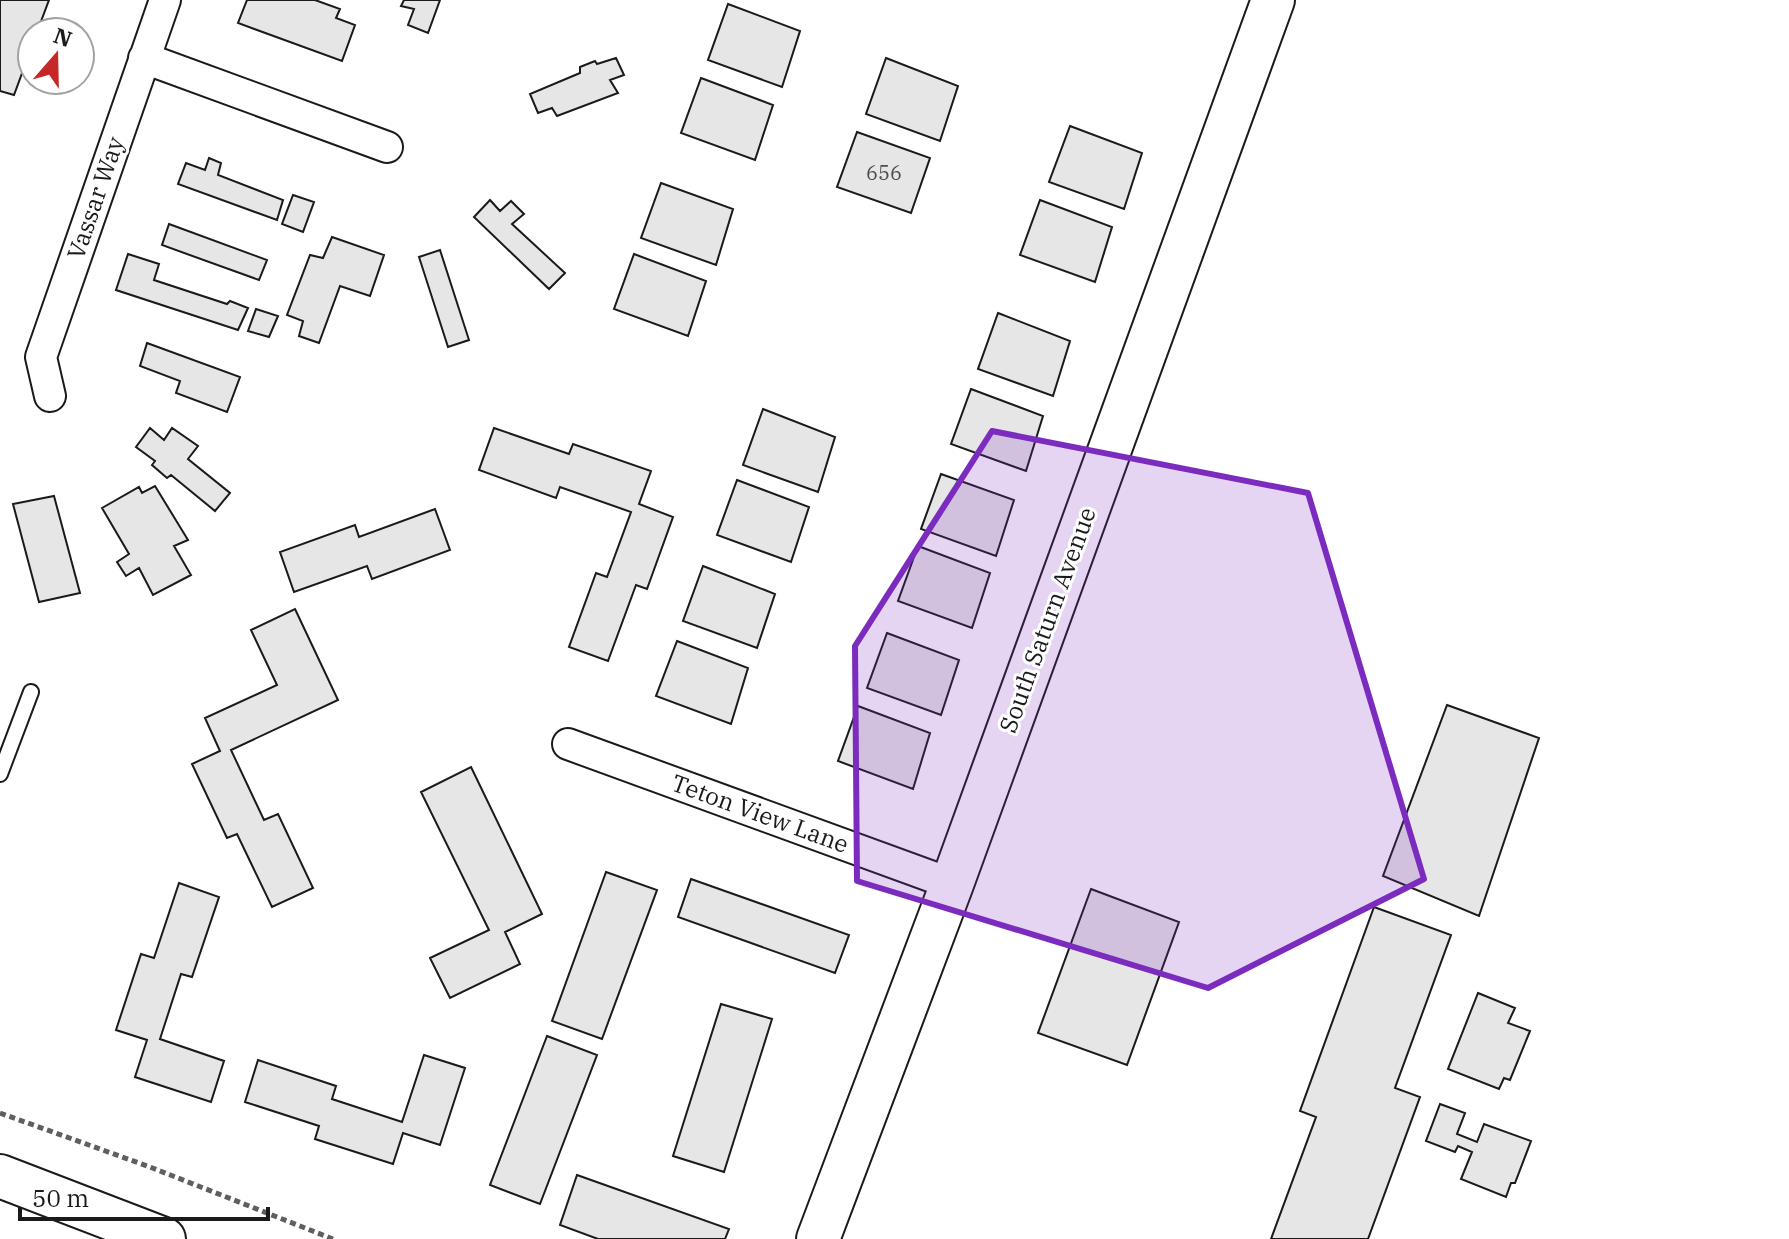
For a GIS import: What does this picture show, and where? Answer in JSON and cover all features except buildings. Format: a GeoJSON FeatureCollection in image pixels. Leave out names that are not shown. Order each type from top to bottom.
{"type":"FeatureCollection","features":[{"type":"Feature","properties":{"kind":"street","name":"Vassar Way"},"geometry":{"type":"LineString","coordinates":[[50,396],[41,357],[165,0]]}},
{"type":"Feature","properties":{"kind":"street","name":"South Saturn Avenue"},"geometry":{"type":"LineString","coordinates":[[818,1239],[952,884],[1273,0]]}},
{"type":"Feature","properties":{"kind":"street"},"geometry":{"type":"LineString","coordinates":[[144,58],[387,147]]}},
{"type":"Feature","properties":{"kind":"street","name":"Teton View Lane"},"geometry":{"type":"LineString","coordinates":[[568,744],[952,884]]}},
{"type":"Feature","properties":{"kind":"street"},"geometry":{"type":"LineString","coordinates":[[0,1176],[164,1239]]}},
{"type":"Feature","properties":{"kind":"lane"},"geometry":{"type":"LineString","coordinates":[[0,774],[31,692]]}},
{"type":"Feature","properties":{"kind":"path"},"geometry":{"type":"LineString","coordinates":[[0,1113],[150,1167],[333,1239]]}},
{"type":"Feature","properties":{"kind":"highlighted area"},"geometry":{"type":"Polygon","coordinates":[[[992,431],[1308,493],[1424,879],[1208,988],[857,881],[855,646],[992,431]]]}}]}
